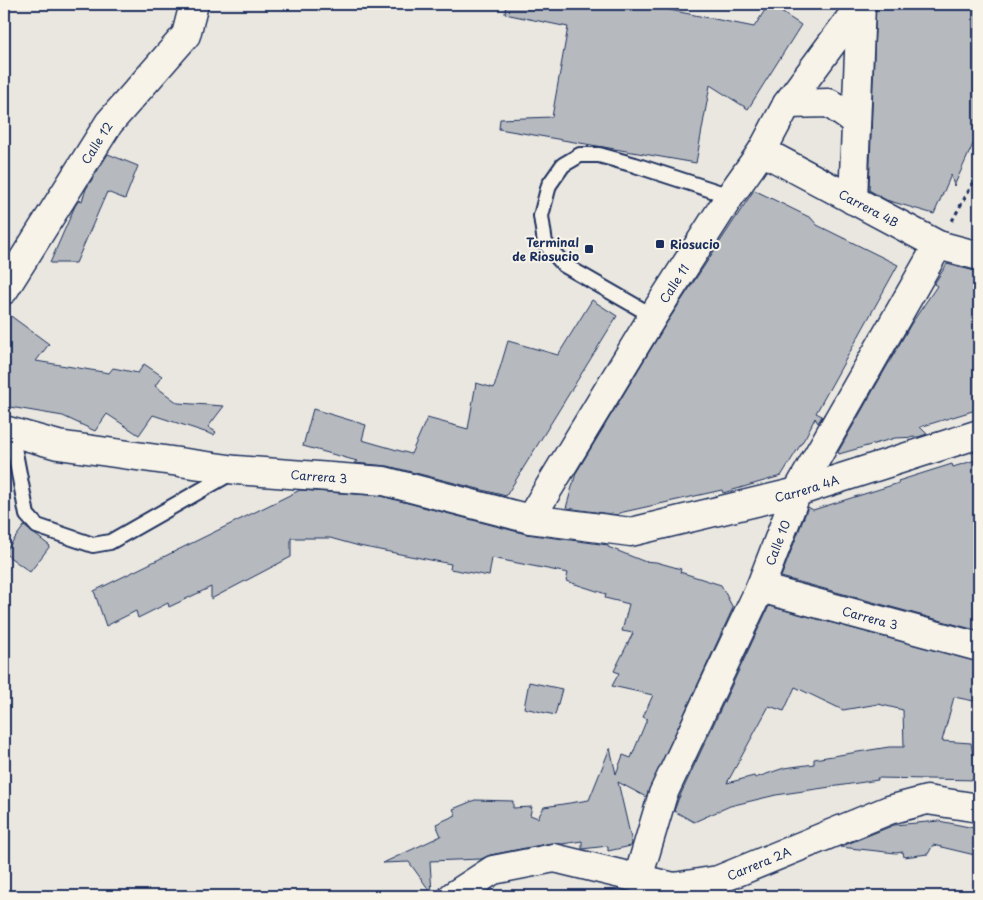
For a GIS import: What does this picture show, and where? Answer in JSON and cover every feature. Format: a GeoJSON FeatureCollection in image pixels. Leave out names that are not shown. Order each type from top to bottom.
{"type":"FeatureCollection","features":[{"type":"Feature","properties":{"kind":"street","name":"Calle 12"},"geometry":{"type":"LineString","coordinates":[[4,290],[109,123],[186,35],[194,4]]}},
{"type":"Feature","properties":{"kind":"street","name":"Calle 11"},"geometry":{"type":"LineString","coordinates":[[530,518],[653,316],[730,196],[762,151],[787,104],[861,4]]}},
{"type":"Feature","properties":{"kind":"street"},"geometry":{"type":"LineString","coordinates":[[853,200],[861,4]]}},
{"type":"Feature","properties":{"kind":"street"},"geometry":{"type":"LineString","coordinates":[[787,104],[829,104],[856,122]]}},
{"type":"Feature","properties":{"kind":"street","name":"Carrera 4B"},"geometry":{"type":"LineString","coordinates":[[762,151],[938,245],[979,256]]}},
{"type":"Feature","properties":{"kind":"street","name":"Calle 10"},"geometry":{"type":"LineString","coordinates":[[638,878],[663,794],[760,588],[797,492],[938,245]]}},
{"type":"Feature","properties":{"kind":"street","name":"Carrera 3"},"geometry":{"type":"LineString","coordinates":[[8,431],[58,446],[236,470],[384,481],[530,518],[631,532]]}},
{"type":"Feature","properties":{"kind":"street","name":"Carrera 4A"},"geometry":{"type":"LineString","coordinates":[[631,532],[797,492],[979,434]]}},
{"type":"Feature","properties":{"kind":"street","name":"Carrera 3"},"geometry":{"type":"LineString","coordinates":[[760,588],[979,647]]}},
{"type":"Feature","properties":{"kind":"street","name":"Carrera 2A"},"geometry":{"type":"LineString","coordinates":[[453,896],[492,870],[554,858],[674,887],[718,880],[889,810],[927,800],[979,808]]}},
{"type":"Feature","properties":{"kind":"lane"},"geometry":{"type":"LineString","coordinates":[[653,316],[564,265],[545,243],[541,216],[549,185],[563,165],[580,155],[599,155],[730,196]]}},
{"type":"Feature","properties":{"kind":"lane"},"geometry":{"type":"LineString","coordinates":[[8,431],[27,515],[37,526],[93,545],[110,542],[236,470]]}},
{"type":"Feature","properties":{"kind":"path"},"geometry":{"type":"LineString","coordinates":[[938,245],[979,172]]}},
{"type":"Feature","properties":{"kind":"building"},"geometry":{"type":"Polygon","coordinates":[[[506,4],[640,4],[754,27],[769,4],[801,25],[748,109],[710,85],[696,163],[499,129],[500,119],[552,117],[568,27],[505,14],[506,4]]]}},
{"type":"Feature","properties":{"kind":"building"},"geometry":{"type":"Polygon","coordinates":[[[876,4],[979,4],[979,131],[954,186],[951,175],[934,214],[886,200],[869,190],[876,4]]]}},
{"type":"Feature","properties":{"kind":"building"},"geometry":{"type":"Polygon","coordinates":[[[108,154],[138,166],[125,199],[107,192],[76,263],[50,263],[75,206],[79,200],[82,201],[86,189],[108,154]]]}},
{"type":"Feature","properties":{"kind":"building"},"geometry":{"type":"Polygon","coordinates":[[[754,190],[811,218],[817,225],[898,265],[816,413],[822,416],[818,423],[815,418],[781,476],[723,493],[722,490],[619,513],[618,515],[566,508],[576,473],[666,324],[754,190]]]}},
{"type":"Feature","properties":{"kind":"building"},"geometry":{"type":"Polygon","coordinates":[[[947,264],[979,272],[979,409],[920,427],[927,434],[918,437],[895,438],[839,454],[838,452],[911,324],[937,286],[934,284],[947,264]]]}},
{"type":"Feature","properties":{"kind":"building"},"geometry":{"type":"Polygon","coordinates":[[[592,300],[617,316],[506,496],[388,466],[354,463],[357,461],[303,446],[313,409],[366,425],[362,440],[411,454],[427,418],[468,429],[476,383],[494,388],[508,341],[558,355],[592,300]]]}},
{"type":"Feature","properties":{"kind":"building"},"geometry":{"type":"Polygon","coordinates":[[[4,311],[49,344],[36,361],[109,373],[113,368],[138,373],[144,364],[162,376],[155,386],[178,403],[224,406],[208,427],[216,432],[214,435],[153,415],[139,435],[107,414],[95,431],[63,416],[4,406],[4,311]]]}},
{"type":"Feature","properties":{"kind":"building"},"geometry":{"type":"Polygon","coordinates":[[[979,459],[979,631],[781,577],[808,507],[813,510],[952,464],[953,467],[979,459]]]}},
{"type":"Feature","properties":{"kind":"building"},"geometry":{"type":"Polygon","coordinates":[[[300,490],[381,496],[526,534],[608,545],[608,547],[643,561],[656,562],[681,569],[680,572],[721,585],[733,608],[646,797],[618,782],[632,843],[631,846],[608,851],[608,846],[582,849],[582,841],[562,844],[551,843],[490,855],[481,859],[430,861],[432,894],[409,862],[383,863],[441,836],[436,824],[456,815],[453,809],[475,800],[513,801],[513,808],[532,807],[530,815],[538,818],[544,807],[589,800],[610,748],[616,774],[623,755],[631,758],[647,719],[643,717],[653,695],[612,686],[619,673],[614,671],[633,633],[622,631],[629,604],[605,598],[606,594],[566,581],[568,573],[492,558],[489,576],[450,569],[451,564],[359,546],[330,538],[291,538],[291,557],[211,599],[211,587],[169,607],[168,603],[138,618],[136,611],[106,626],[94,591],[300,490]]]}},
{"type":"Feature","properties":{"kind":"building"},"geometry":{"type":"Polygon","coordinates":[[[24,526],[50,546],[30,572],[4,553],[24,526]]]}},
{"type":"Feature","properties":{"kind":"building"},"geometry":{"type":"Polygon","coordinates":[[[769,606],[979,662],[979,702],[954,697],[942,741],[971,743],[973,755],[979,755],[979,780],[877,778],[878,780],[776,795],[730,806],[694,822],[674,811],[769,606]],[[795,687],[784,711],[769,706],[727,783],[754,776],[755,778],[784,768],[814,764],[814,759],[889,747],[904,747],[903,710],[878,704],[843,710],[795,687]]]}},
{"type":"Feature","properties":{"kind":"building"},"geometry":{"type":"Polygon","coordinates":[[[529,682],[562,689],[555,715],[524,708],[529,682]]]}},
{"type":"Feature","properties":{"kind":"building"},"geometry":{"type":"Polygon","coordinates":[[[939,821],[979,829],[979,856],[933,845],[928,854],[904,857],[903,852],[896,853],[840,847],[894,825],[939,821]]]}},
{"type":"Feature","properties":{"kind":"place","name":"Riosucio"},"geometry":{"type":"Point","coordinates":[660,244]}},
{"type":"Feature","properties":{"kind":"place","name":"Terminal de Riosucio"},"geometry":{"type":"Point","coordinates":[589,249]}}]}
